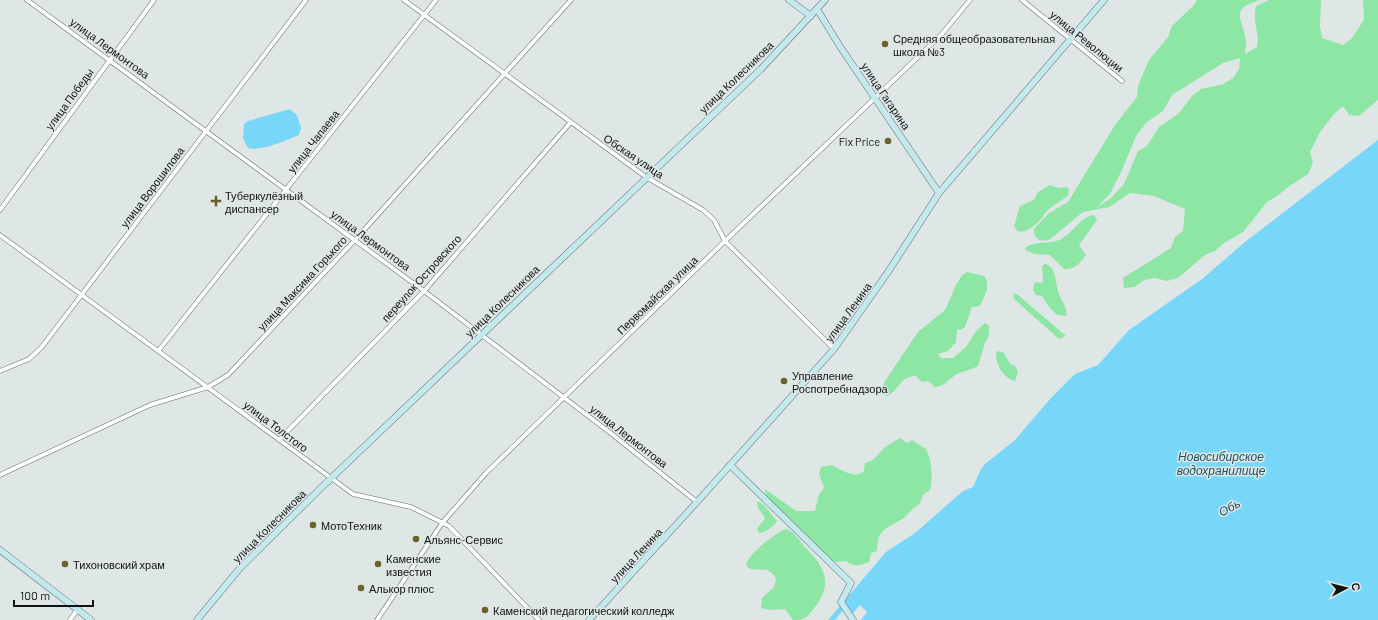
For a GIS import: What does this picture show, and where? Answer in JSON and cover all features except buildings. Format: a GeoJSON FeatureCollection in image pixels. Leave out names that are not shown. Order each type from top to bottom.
{"type":"FeatureCollection","features":[{"type":"Feature","properties":{"kind":"street","name":"улица Лермонтова"},"geometry":{"type":"LineString","coordinates":[[27,0],[424,291],[608,431],[698,502]]}},
{"type":"Feature","properties":{"kind":"street","name":"улица Победы"},"geometry":{"type":"LineString","coordinates":[[0,210],[154,0]]}},
{"type":"Feature","properties":{"kind":"street","name":"улица Ворошилова"},"geometry":{"type":"LineString","coordinates":[[0,371],[29,359],[41,348],[306,0]]}},
{"type":"Feature","properties":{"kind":"street","name":"Обская улица"},"geometry":{"type":"LineString","coordinates":[[404,0],[570,123],[646,177],[703,210],[714,220],[725,240],[834,349]]}},
{"type":"Feature","properties":{"kind":"street","name":"улица Чапаева"},"geometry":{"type":"LineString","coordinates":[[159,350],[436,0]]}},
{"type":"Feature","properties":{"kind":"street","name":"улица Максима Горького"},"geometry":{"type":"LineString","coordinates":[[0,475],[150,405],[208,387],[228,375],[355,240],[571,0]]}},
{"type":"Feature","properties":{"kind":"street"},"geometry":{"type":"LineString","coordinates":[[788,0],[811,16]]}},
{"type":"Feature","properties":{"kind":"street","name":"Первомайская улица"},"geometry":{"type":"LineString","coordinates":[[377,620],[443,522],[486,473],[725,240],[941,35],[970,0]]}},
{"type":"Feature","properties":{"kind":"street","name":"улица Революции"},"geometry":{"type":"LineString","coordinates":[[1022,0],[1122,81]]}},
{"type":"Feature","properties":{"kind":"street","name":"улица Ленина"},"geometry":{"type":"LineString","coordinates":[[589,620],[698,502],[834,349],[888,272],[940,193],[1069,39],[1104,0]]}},
{"type":"Feature","properties":{"kind":"street","name":"улица Колесникова"},"geometry":{"type":"LineString","coordinates":[[197,620],[240,568],[480,334],[761,69],[811,16],[822,1]]}},
{"type":"Feature","properties":{"kind":"street","name":"улица Гагарина"},"geometry":{"type":"LineString","coordinates":[[817,9],[875,98],[940,193]]}},
{"type":"Feature","properties":{"kind":"street","name":"переулок Островского"},"geometry":{"type":"LineString","coordinates":[[280,440],[424,291],[570,123]]}},
{"type":"Feature","properties":{"kind":"street","name":"улица Толстого"},"geometry":{"type":"LineString","coordinates":[[0,235],[159,350],[353,494],[411,507],[449,526],[539,620]]}},
{"type":"Feature","properties":{"kind":"street"},"geometry":{"type":"LineString","coordinates":[[730,465],[851,583],[841,602],[853,620]]}},
{"type":"Feature","properties":{"kind":"street"},"geometry":{"type":"LineString","coordinates":[[0,550],[91,620]]}},
{"type":"Feature","properties":{"kind":"street"},"geometry":{"type":"LineString","coordinates":[[70,620],[78,610]]}},
{"type":"Feature","properties":{"kind":"green space"},"geometry":{"type":"Polygon","coordinates":[[[1197,0],[1260,0],[1250,3],[1241,11],[1240,16],[1246,43],[1245,54],[1257,47],[1258,37],[1255,17],[1256,6],[1269,0],[1321,0],[1320,26],[1322,38],[1343,45],[1351,39],[1364,20],[1363,0],[1378,0],[1378,100],[1359,116],[1349,115],[1343,106],[1335,113],[1320,132],[1310,152],[1313,163],[1308,174],[1267,202],[1243,232],[1224,243],[1215,251],[1205,255],[1178,278],[1167,281],[1155,278],[1144,280],[1135,287],[1124,288],[1123,278],[1171,248],[1175,237],[1183,231],[1185,209],[1154,196],[1130,193],[1109,207],[1083,212],[1049,240],[1042,241],[1038,239],[1035,235],[1034,229],[1049,213],[1068,202],[1115,125],[1137,97],[1138,86],[1149,60],[1168,37],[1172,26],[1193,6],[1197,0]],[[1240,58],[1223,63],[1172,95],[1163,111],[1147,122],[1136,136],[1110,194],[1097,207],[1110,199],[1124,184],[1138,151],[1147,146],[1159,127],[1178,114],[1192,96],[1201,89],[1223,84],[1233,78],[1239,69],[1240,58]]]}},
{"type":"Feature","properties":{"kind":"green space"},"geometry":{"type":"Polygon","coordinates":[[[1050,185],[1059,188],[1067,187],[1069,190],[1068,196],[1049,209],[1036,224],[1024,231],[1017,231],[1014,226],[1020,206],[1034,200],[1038,192],[1050,185]]]}},
{"type":"Feature","properties":{"kind":"green space"},"geometry":{"type":"Polygon","coordinates":[[[1094,215],[1097,220],[1079,245],[1086,255],[1074,267],[1064,269],[1050,255],[1034,254],[1025,250],[1026,247],[1030,245],[1051,242],[1064,238],[1080,222],[1089,216],[1094,215]]]}},
{"type":"Feature","properties":{"kind":"green space"},"geometry":{"type":"Polygon","coordinates":[[[1045,264],[1049,265],[1054,272],[1066,316],[1057,315],[1049,307],[1042,296],[1036,295],[1033,290],[1035,282],[1041,283],[1043,281],[1042,266],[1045,264]]]}},
{"type":"Feature","properties":{"kind":"green space"},"geometry":{"type":"Polygon","coordinates":[[[967,272],[984,276],[987,283],[985,294],[980,306],[972,307],[965,327],[960,330],[957,329],[956,342],[948,351],[938,354],[941,358],[953,358],[966,347],[976,331],[985,323],[989,326],[989,336],[985,343],[978,366],[957,374],[944,384],[935,387],[928,381],[922,382],[916,376],[910,377],[902,381],[891,394],[886,396],[883,394],[882,389],[885,381],[918,332],[945,310],[956,285],[962,275],[967,272]]]}},
{"type":"Feature","properties":{"kind":"green space"},"geometry":{"type":"Polygon","coordinates":[[[1013,293],[1018,295],[1066,336],[1059,339],[1014,299],[1013,293]]]}},
{"type":"Feature","properties":{"kind":"green space"},"geometry":{"type":"Polygon","coordinates":[[[998,351],[1004,353],[1010,364],[1015,366],[1018,372],[1015,381],[1007,377],[1001,370],[996,358],[996,353],[998,351]]]}},
{"type":"Feature","properties":{"kind":"green space"},"geometry":{"type":"Polygon","coordinates":[[[900,438],[907,443],[912,440],[926,449],[930,458],[930,490],[923,495],[920,504],[881,533],[878,540],[877,551],[871,553],[869,562],[860,565],[852,565],[846,561],[837,562],[831,560],[821,549],[802,534],[795,523],[766,497],[765,489],[796,511],[815,511],[819,494],[824,488],[819,474],[821,467],[832,465],[847,473],[860,474],[864,471],[865,463],[873,460],[885,447],[900,438]]]}},
{"type":"Feature","properties":{"kind":"green space"},"geometry":{"type":"Polygon","coordinates":[[[757,501],[763,504],[777,521],[769,529],[759,533],[757,529],[765,518],[758,508],[757,501]]]}},
{"type":"Feature","properties":{"kind":"green space"},"geometry":{"type":"Polygon","coordinates":[[[786,529],[794,534],[817,560],[824,575],[824,590],[821,598],[808,616],[804,619],[793,620],[785,609],[770,610],[761,608],[762,598],[774,587],[776,581],[775,576],[768,570],[750,569],[746,565],[752,555],[763,544],[776,534],[786,529]]]}},
{"type":"Feature","properties":{"kind":"water"},"geometry":{"type":"Polygon","coordinates":[[[290,109],[297,115],[301,128],[299,135],[266,147],[253,149],[248,148],[243,138],[244,124],[248,121],[290,109]]]}},
{"type":"Feature","properties":{"kind":"water","name":"Новосибирское водохранилище"},"geometry":{"type":"Polygon","coordinates":[[[1378,140],[1378,620],[828,620],[886,552],[915,533],[963,491],[973,487],[985,464],[1015,440],[1051,398],[1075,374],[1098,365],[1129,330],[1202,279],[1245,242],[1378,140]]]}},
{"type":"Feature","properties":{"kind":"pier"},"geometry":{"type":"Polygon","coordinates":[[[860,605],[867,612],[861,620],[835,620],[845,608],[853,613],[860,605]]]}},
{"type":"Feature","properties":{"kind":"place","name":"Средняя общеобразовательная школа №3"},"geometry":{"type":"Point","coordinates":[885,44]}},
{"type":"Feature","properties":{"kind":"place","name":"Fix Price"},"geometry":{"type":"Point","coordinates":[888,141]}},
{"type":"Feature","properties":{"kind":"place","name":"Туберкулёзный диспансер"},"geometry":{"type":"Point","coordinates":[216,201]}},
{"type":"Feature","properties":{"kind":"place","name":"Управление Роспотребнадзора"},"geometry":{"type":"Point","coordinates":[784,381]}},
{"type":"Feature","properties":{"kind":"place","name":"МотоТехник"},"geometry":{"type":"Point","coordinates":[313,525]}},
{"type":"Feature","properties":{"kind":"place","name":"Альянс-Сервис"},"geometry":{"type":"Point","coordinates":[416,539]}},
{"type":"Feature","properties":{"kind":"place","name":"Тихоновский храм"},"geometry":{"type":"Point","coordinates":[65,564]}},
{"type":"Feature","properties":{"kind":"place","name":"Каменские известия"},"geometry":{"type":"Point","coordinates":[378,564]}},
{"type":"Feature","properties":{"kind":"place","name":"Алькор плюс"},"geometry":{"type":"Point","coordinates":[361,588]}},
{"type":"Feature","properties":{"kind":"place","name":"Каменский педагогический колледж"},"geometry":{"type":"Point","coordinates":[485,610]}},
{"type":"Feature","properties":{"kind":"water label","name":"Обь"},"geometry":{"type":"Point","coordinates":[1229,507]}}]}
